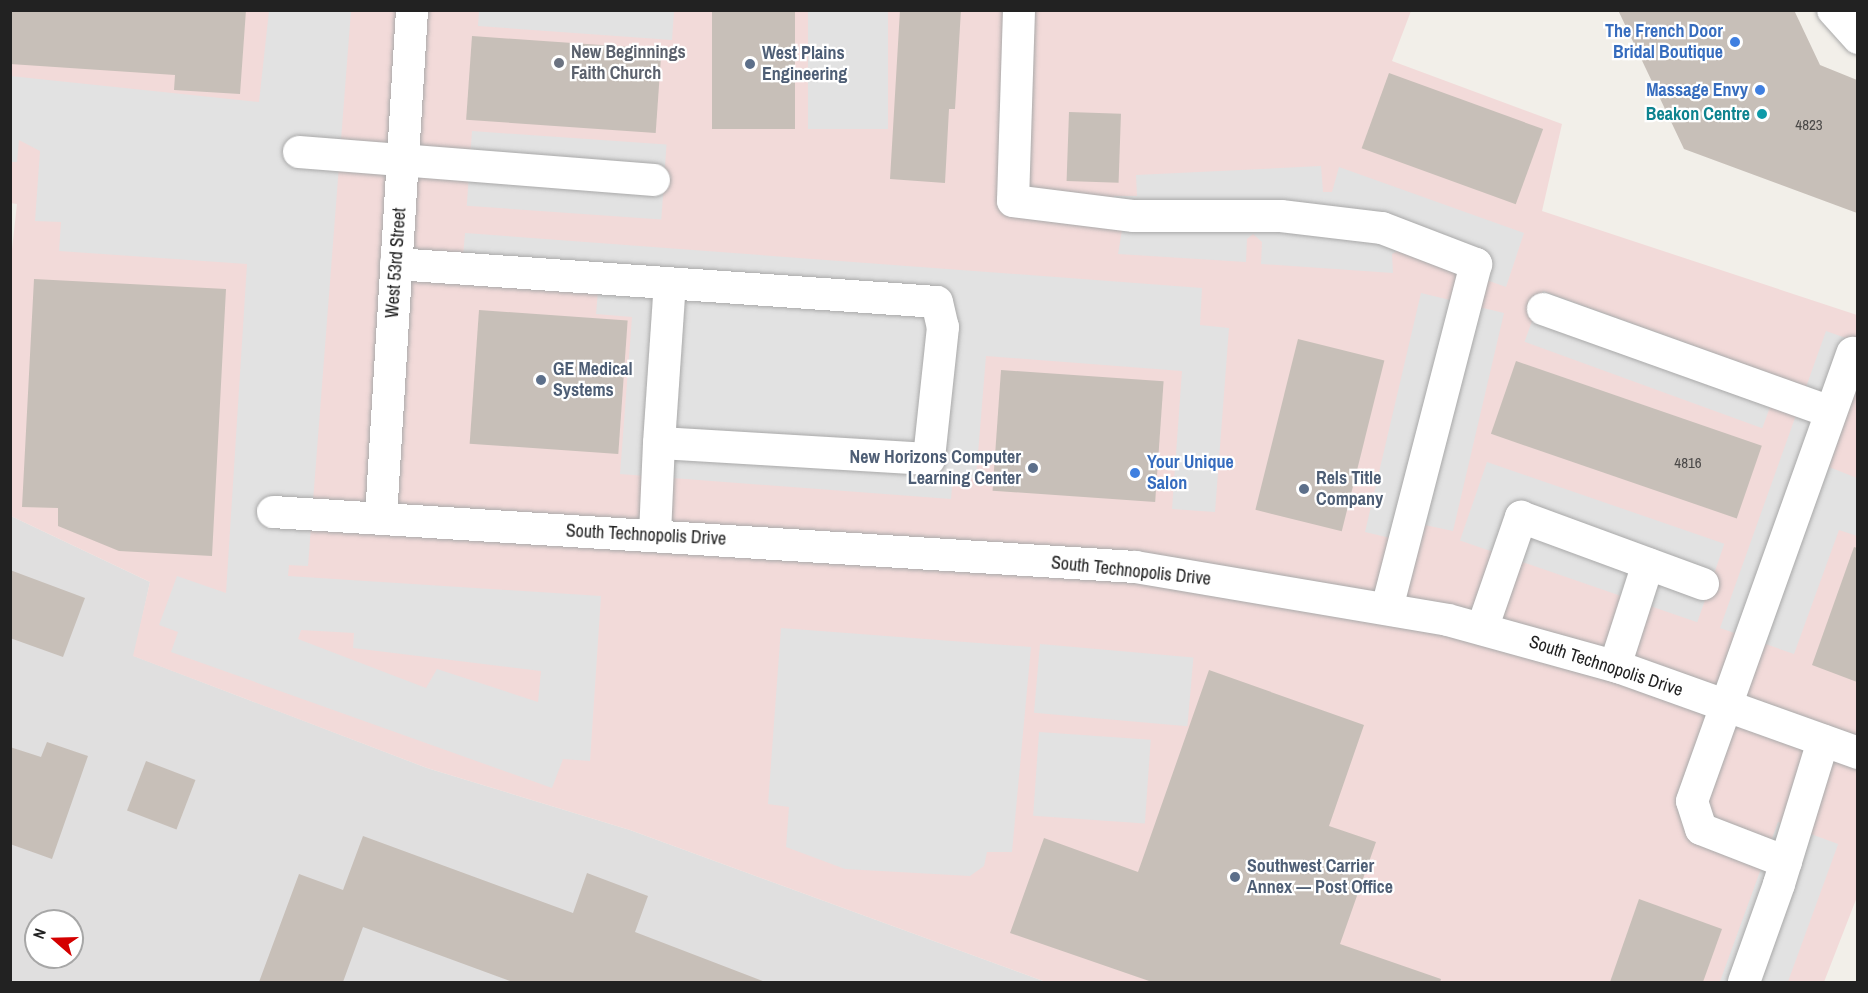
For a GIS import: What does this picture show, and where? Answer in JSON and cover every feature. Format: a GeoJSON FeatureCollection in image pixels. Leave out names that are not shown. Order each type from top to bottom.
{"type":"FeatureCollection","features":[{"type":"Feature","properties":{"kind":"street","name":"West 53rd Street"},"geometry":{"type":"LineString","coordinates":[[381,517],[412,10]]}},
{"type":"Feature","properties":{"kind":"street"},"geometry":{"type":"LineString","coordinates":[[1019,10],[1012,201],[1134,216],[1281,216],[1382,228],[1476,264],[1387,608]]}},
{"type":"Feature","properties":{"kind":"street"},"geometry":{"type":"LineString","coordinates":[[299,152],[402,162],[654,180]]}},
{"type":"Feature","properties":{"kind":"street"},"geometry":{"type":"LineString","coordinates":[[396,264],[937,302],[944,327],[929,459],[659,443]]}},
{"type":"Feature","properties":{"kind":"street"},"geometry":{"type":"LineString","coordinates":[[655,536],[669,283]]}},
{"type":"Feature","properties":{"kind":"street"},"geometry":{"type":"LineString","coordinates":[[1543,309],[1830,412]]}},
{"type":"Feature","properties":{"kind":"street"},"geometry":{"type":"LineString","coordinates":[[1786,862],[1701,829],[1692,801],[1852,353]]}},
{"type":"Feature","properties":{"kind":"street","name":"South Technopolis Drive"},"geometry":{"type":"LineString","coordinates":[[273,512],[381,517],[1135,567],[1387,608],[1482,629],[1615,666],[1857,753]]}},
{"type":"Feature","properties":{"kind":"street"},"geometry":{"type":"LineString","coordinates":[[1482,629],[1521,517],[1703,584]]}},
{"type":"Feature","properties":{"kind":"street"},"geometry":{"type":"LineString","coordinates":[[1615,666],[1648,564]]}},
{"type":"Feature","properties":{"kind":"street"},"geometry":{"type":"LineString","coordinates":[[1744,982],[1786,862],[1823,741]]}},
{"type":"Feature","properties":{"kind":"shaded area"},"geometry":{"type":"Polygon","coordinates":[[[11,11],[1411,11],[1392,61],[1562,124],[1542,211],[1857,315],[1857,897],[1824,982],[1046,982],[630,830],[427,768],[133,656],[150,582],[11,516],[10,267],[17,204],[10,203],[11,11]]]}},
{"type":"Feature","properties":{"kind":"shaded area"},"geometry":{"type":"Polygon","coordinates":[[[269,11],[351,11],[308,566],[289,565],[288,576],[601,596],[590,761],[563,759],[552,788],[171,652],[178,632],[159,625],[177,576],[226,593],[247,264],[59,251],[61,222],[35,221],[40,151],[19,140],[17,162],[11,162],[10,76],[259,102],[269,11]],[[301,630],[298,639],[426,688],[437,669],[538,702],[541,671],[353,648],[354,633],[301,630]]]}},
{"type":"Feature","properties":{"kind":"shaded area"},"geometry":{"type":"Polygon","coordinates":[[[479,11],[674,11],[672,40],[478,26],[479,11]]]}},
{"type":"Feature","properties":{"kind":"shaded area"},"geometry":{"type":"Polygon","coordinates":[[[808,11],[888,11],[888,129],[808,129],[808,11]]]}},
{"type":"Feature","properties":{"kind":"shaded area"},"geometry":{"type":"Polygon","coordinates":[[[472,131],[667,145],[661,219],[467,206],[472,131]]]}},
{"type":"Feature","properties":{"kind":"shaded area"},"geometry":{"type":"Polygon","coordinates":[[[1321,166],[1323,192],[1332,192],[1339,167],[1524,233],[1506,287],[1400,249],[1392,254],[1393,273],[1261,264],[1262,242],[1253,234],[1247,239],[1246,262],[1118,254],[1122,230],[1112,227],[1114,196],[1137,196],[1136,175],[1321,166]]]}},
{"type":"Feature","properties":{"kind":"shaded area"},"geometry":{"type":"Polygon","coordinates":[[[465,233],[1202,288],[1200,325],[1229,328],[1215,512],[1172,509],[1182,371],[986,356],[976,478],[953,476],[951,499],[620,474],[632,317],[596,314],[598,291],[461,281],[465,233]]]}},
{"type":"Feature","properties":{"kind":"shaded area"},"geometry":{"type":"Polygon","coordinates":[[[1543,291],[1781,378],[1762,428],[1525,342],[1543,291]]]}},
{"type":"Feature","properties":{"kind":"shaded area"},"geometry":{"type":"Polygon","coordinates":[[[1421,293],[1504,313],[1453,531],[1425,525],[1420,545],[1365,532],[1421,293]]]}},
{"type":"Feature","properties":{"kind":"shaded area"},"geometry":{"type":"Polygon","coordinates":[[[1826,331],[1857,342],[1857,388],[1829,467],[1857,478],[1857,536],[1839,530],[1794,654],[1720,628],[1826,331]]]}},
{"type":"Feature","properties":{"kind":"shaded area"},"geometry":{"type":"Polygon","coordinates":[[[1487,462],[1724,544],[1697,622],[1460,540],[1487,462]]]}},
{"type":"Feature","properties":{"kind":"shaded area"},"geometry":{"type":"Polygon","coordinates":[[[11,516],[150,582],[134,656],[427,768],[630,830],[1046,982],[11,982],[11,516]]]}},
{"type":"Feature","properties":{"kind":"shaded area"},"geometry":{"type":"Polygon","coordinates":[[[781,628],[1031,647],[1012,852],[987,852],[984,866],[970,876],[845,869],[786,847],[789,807],[768,804],[781,628]]]}},
{"type":"Feature","properties":{"kind":"shaded area"},"geometry":{"type":"Polygon","coordinates":[[[1040,644],[1193,657],[1187,726],[1034,713],[1040,644]]]}},
{"type":"Feature","properties":{"kind":"shaded area"},"geometry":{"type":"Polygon","coordinates":[[[1039,732],[1151,740],[1145,824],[1033,816],[1039,732]]]}},
{"type":"Feature","properties":{"kind":"shaded area"},"geometry":{"type":"Polygon","coordinates":[[[1778,822],[1838,844],[1788,982],[1720,982],[1778,822]]]}},
{"type":"Feature","properties":{"kind":"building"},"geometry":{"type":"Polygon","coordinates":[[[10,10],[246,10],[240,94],[174,90],[175,75],[10,64],[10,10]]]}},
{"type":"Feature","properties":{"kind":"building"},"geometry":{"type":"Polygon","coordinates":[[[712,10],[795,10],[795,129],[712,129],[712,10]]]}},
{"type":"Feature","properties":{"kind":"building"},"geometry":{"type":"Polygon","coordinates":[[[900,10],[961,10],[955,109],[949,109],[945,183],[890,179],[900,10]]]}},
{"type":"Feature","properties":{"kind":"building","name":"Beakon Centre"},"geometry":{"type":"Polygon","coordinates":[[[1618,10],[1794,10],[1820,65],[1857,80],[1857,213],[1684,149],[1618,10]]]}},
{"type":"Feature","properties":{"kind":"building"},"geometry":{"type":"Polygon","coordinates":[[[472,36],[662,49],[656,133],[466,120],[472,36]]]}},
{"type":"Feature","properties":{"kind":"building"},"geometry":{"type":"Polygon","coordinates":[[[1389,73],[1543,129],[1516,204],[1362,148],[1389,73]]]}},
{"type":"Feature","properties":{"kind":"building"},"geometry":{"type":"Polygon","coordinates":[[[1069,112],[1121,114],[1119,183],[1067,181],[1069,112]]]}},
{"type":"Feature","properties":{"kind":"building"},"geometry":{"type":"Polygon","coordinates":[[[34,279],[226,289],[212,556],[119,551],[58,526],[58,508],[22,507],[34,279]]]}},
{"type":"Feature","properties":{"kind":"building"},"geometry":{"type":"Polygon","coordinates":[[[479,310],[628,320],[618,454],[470,444],[479,310]]]}},
{"type":"Feature","properties":{"kind":"building"},"geometry":{"type":"Polygon","coordinates":[[[1298,339],[1384,361],[1342,531],[1255,510],[1298,339]]]}},
{"type":"Feature","properties":{"kind":"building"},"geometry":{"type":"Polygon","coordinates":[[[1516,361],[1762,446],[1737,518],[1491,434],[1516,361]]]}},
{"type":"Feature","properties":{"kind":"building"},"geometry":{"type":"Polygon","coordinates":[[[1001,370],[1164,381],[1155,502],[993,491],[1001,370]]]}},
{"type":"Feature","properties":{"kind":"building"},"geometry":{"type":"Polygon","coordinates":[[[1854,547],[1857,548],[1857,682],[1812,665],[1854,547]]]}},
{"type":"Feature","properties":{"kind":"building"},"geometry":{"type":"Polygon","coordinates":[[[10,570],[85,598],[63,657],[10,638],[10,570]]]}},
{"type":"Feature","properties":{"kind":"building"},"geometry":{"type":"Polygon","coordinates":[[[1209,670],[1364,725],[1329,826],[1376,842],[1340,944],[1441,979],[1440,982],[1152,982],[1010,933],[1044,838],[1138,872],[1209,670]]]}},
{"type":"Feature","properties":{"kind":"building"},"geometry":{"type":"Polygon","coordinates":[[[47,742],[88,756],[52,859],[10,844],[10,747],[41,757],[47,742]]]}},
{"type":"Feature","properties":{"kind":"building"},"geometry":{"type":"Polygon","coordinates":[[[146,761],[195,780],[176,829],[127,810],[146,761]]]}},
{"type":"Feature","properties":{"kind":"building"},"geometry":{"type":"Polygon","coordinates":[[[363,836],[573,913],[587,873],[648,896],[635,932],[765,982],[513,982],[363,927],[343,982],[259,982],[299,874],[343,890],[363,836]]]}},
{"type":"Feature","properties":{"kind":"building"},"geometry":{"type":"Polygon","coordinates":[[[1639,899],[1722,929],[1703,982],[1610,982],[1639,899]]]}},
{"type":"Feature","properties":{"kind":"place","name":"The French Door Bridal Boutique"},"geometry":{"type":"Point","coordinates":[1735,42]}},
{"type":"Feature","properties":{"kind":"place","name":"New Beginnings Faith Church"},"geometry":{"type":"Point","coordinates":[559,63]}},
{"type":"Feature","properties":{"kind":"place","name":"West Plains Engineering"},"geometry":{"type":"Point","coordinates":[750,64]}},
{"type":"Feature","properties":{"kind":"place","name":"Massage Envy"},"geometry":{"type":"Point","coordinates":[1760,90]}},
{"type":"Feature","properties":{"kind":"place","name":"Beakon Centre"},"geometry":{"type":"Point","coordinates":[1762,114]}},
{"type":"Feature","properties":{"kind":"place","name":"GE Medical Systems"},"geometry":{"type":"Point","coordinates":[541,380]}},
{"type":"Feature","properties":{"kind":"place","name":"New Horizons Computer Learning Center"},"geometry":{"type":"Point","coordinates":[1033,468]}},
{"type":"Feature","properties":{"kind":"place","name":"Your Unique Salon"},"geometry":{"type":"Point","coordinates":[1135,473]}},
{"type":"Feature","properties":{"kind":"place","name":"Rels Title Company"},"geometry":{"type":"Point","coordinates":[1304,489]}},
{"type":"Feature","properties":{"kind":"place","name":"Southwest Carrier Annex — Post Office"},"geometry":{"type":"Point","coordinates":[1235,877]}}]}
